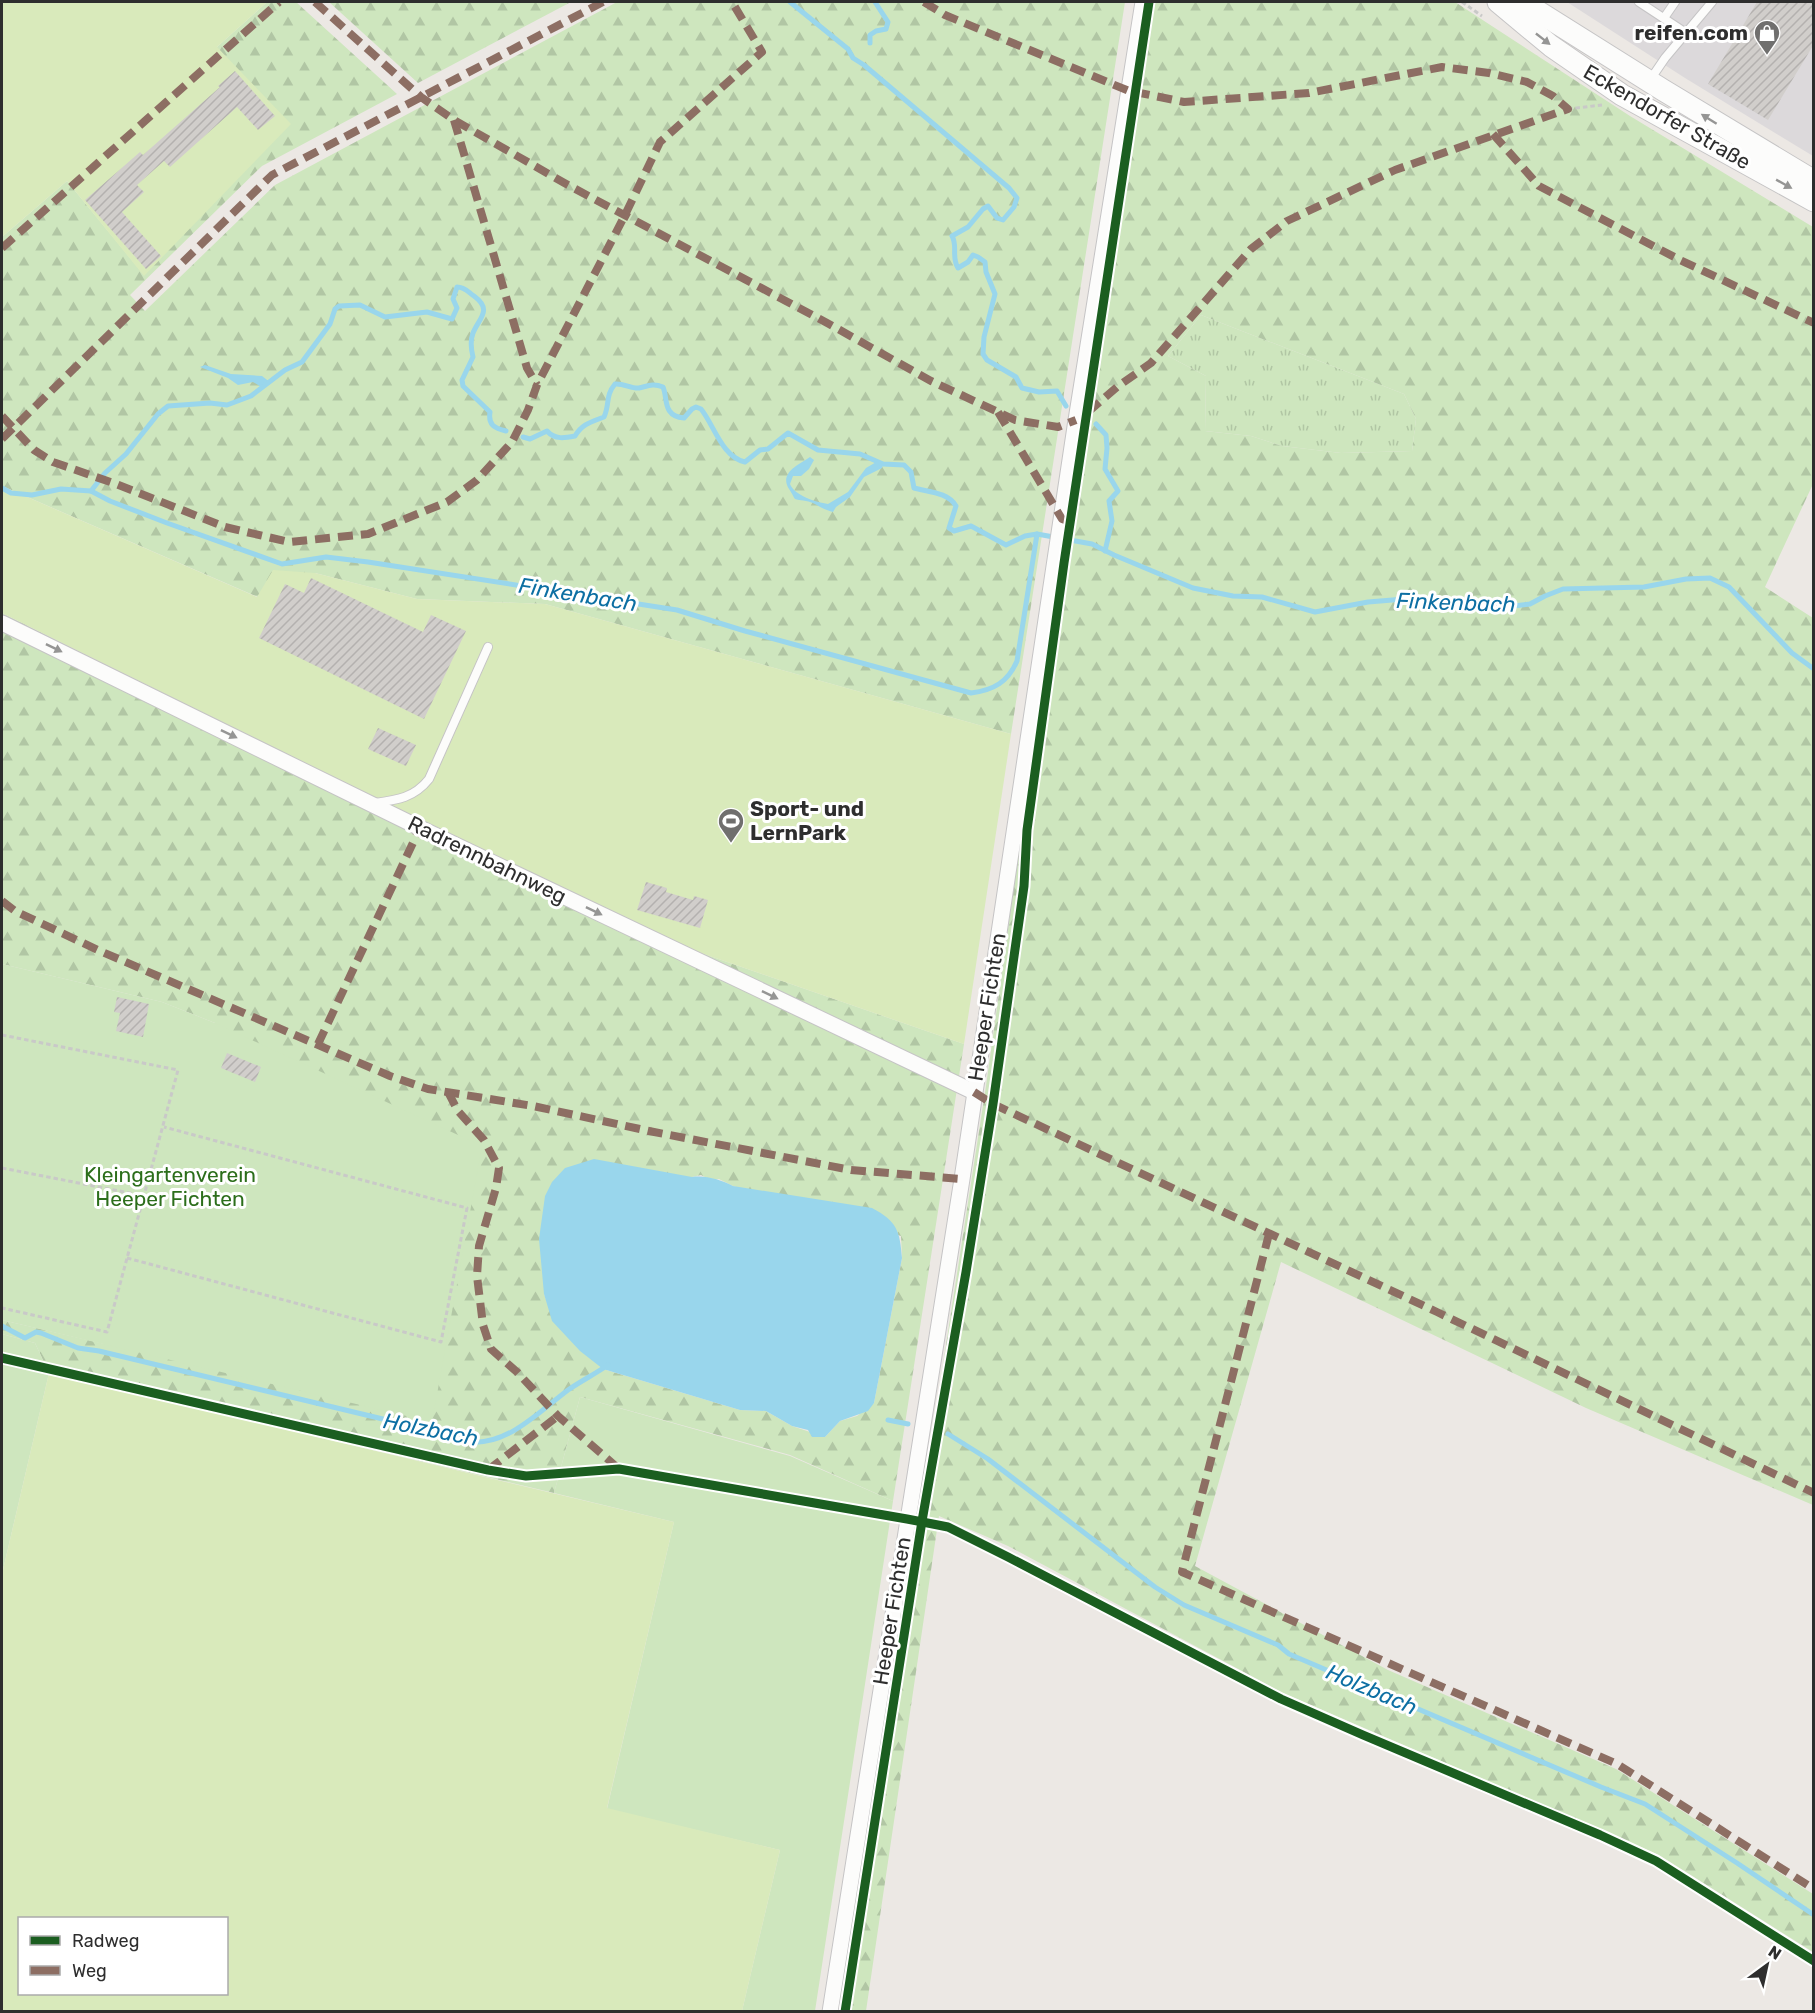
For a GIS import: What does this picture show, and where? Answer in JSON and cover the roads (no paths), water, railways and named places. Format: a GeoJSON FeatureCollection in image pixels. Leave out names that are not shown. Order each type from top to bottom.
{"type":"FeatureCollection","features":[{"type":"Feature","properties":{"kind":"street","name":"Heeper Fichten"},"geometry":{"type":"LineString","coordinates":[[830,2012],[1143,2]]}},
{"type":"Feature","properties":{"kind":"street","name":"Eckendorfer Straße"},"geometry":{"type":"LineString","coordinates":[[1498,2],[1551,46],[1622,95],[1814,201]]}},
{"type":"Feature","properties":{"kind":"street","name":"Eckendorfer Straße"},"geometry":{"type":"LineString","coordinates":[[1523,2],[1649,82],[1814,181]]}},
{"type":"Feature","properties":{"kind":"street","name":"Radrennbahnweg"},"geometry":{"type":"LineString","coordinates":[[2,623],[370,803],[974,1092]]}},
{"type":"Feature","properties":{"kind":"lane"},"geometry":{"type":"LineString","coordinates":[[1639,2],[1686,33]]}},
{"type":"Feature","properties":{"kind":"lane"},"geometry":{"type":"LineString","coordinates":[[1664,18],[1675,2]]}},
{"type":"Feature","properties":{"kind":"lane"},"geometry":{"type":"LineString","coordinates":[[1649,82],[1712,2]]}},
{"type":"Feature","properties":{"kind":"lane"},"geometry":{"type":"LineString","coordinates":[[370,803],[400,800],[413,795],[429,779],[488,647]]}},
{"type":"Feature","properties":{"kind":"water"},"geometry":{"type":"Polygon","coordinates":[[[205,365],[231,374],[262,376],[271,383],[263,388],[253,382],[238,385],[228,378],[200,367],[205,365]]]}},
{"type":"Feature","properties":{"kind":"water"},"geometry":{"type":"Polygon","coordinates":[[[810,457],[814,460],[809,469],[801,476],[793,476],[790,484],[801,495],[828,504],[848,492],[866,468],[878,461],[883,464],[882,468],[864,477],[850,497],[833,512],[795,499],[789,489],[786,478],[788,474],[795,466],[810,457]]]}},
{"type":"Feature","properties":{"kind":"water"},"geometry":{"type":"Polygon","coordinates":[[[594,1159],[692,1177],[708,1177],[733,1186],[872,1208],[892,1222],[900,1241],[902,1258],[874,1403],[868,1411],[840,1421],[825,1437],[812,1437],[808,1430],[792,1426],[766,1411],[740,1410],[603,1369],[580,1351],[552,1321],[544,1294],[539,1239],[545,1196],[552,1182],[565,1168],[594,1159]]]}},
{"type":"Feature","properties":{"kind":"waterway"},"geometry":{"type":"LineString","coordinates":[[790,2],[848,49],[853,58],[1009,188],[1017,198],[1014,207],[1003,220],[997,218],[988,206],[968,227],[952,236],[955,260],[958,268],[968,262],[973,255],[985,262],[986,272],[995,294],[984,337],[983,354],[987,360],[1016,377],[1022,388],[1039,392],[1057,391],[1066,406]]}},
{"type":"Feature","properties":{"kind":"waterway"},"geometry":{"type":"LineString","coordinates":[[870,43],[870,35],[886,29],[888,22],[875,2]]}},
{"type":"Feature","properties":{"kind":"waterway","name":"Finkenbach"},"geometry":{"type":"LineString","coordinates":[[91,491],[105,473],[126,454],[158,414],[168,406],[210,403],[227,405],[251,396],[285,370],[302,362],[330,324],[335,309],[339,306],[360,305],[385,317],[427,312],[452,319],[457,308],[453,299],[457,287],[464,289],[480,301],[484,310],[472,336],[473,357],[462,380],[463,386],[490,412],[493,425],[506,431]]}},
{"type":"Feature","properties":{"kind":"waterway","name":"Finkenbach"},"geometry":{"type":"LineString","coordinates":[[523,437],[530,439],[547,431],[557,437],[575,436],[584,426],[604,417],[610,392],[615,384],[636,388],[656,385],[663,387],[667,406],[677,417],[684,418],[696,407],[701,409],[724,447],[737,459],[745,462],[760,450],[768,449],[788,433],[818,450],[860,454],[883,464],[904,465],[911,472],[914,488],[943,495],[956,506],[949,528],[954,531],[971,526],[1006,545],[1025,536],[1037,534],[1092,544],[1193,588],[1233,596],[1262,597],[1315,612],[1368,602],[1417,598],[1497,608],[1530,604],[1563,589],[1644,587],[1686,579],[1710,578],[1729,587],[1792,653],[1814,669]]}},
{"type":"Feature","properties":{"kind":"waterway"},"geometry":{"type":"LineString","coordinates":[[1096,424],[1106,435],[1105,469],[1118,491],[1109,501],[1112,521],[1105,551]]}},
{"type":"Feature","properties":{"kind":"waterway","name":"Finkenbach"},"geometry":{"type":"LineString","coordinates":[[2,488],[11,493],[32,495],[61,489],[91,491],[110,501],[167,523],[282,564],[326,557],[677,610],[971,693],[987,690],[1005,680],[1017,661],[1037,534]]}},
{"type":"Feature","properties":{"kind":"waterway","name":"Holzbach"},"geometry":{"type":"LineString","coordinates":[[2,1326],[25,1338],[36,1332],[41,1333],[78,1348],[99,1351],[471,1442],[498,1438],[511,1432],[568,1390],[608,1365]]}},
{"type":"Feature","properties":{"kind":"waterway","name":"Holzbach"},"geometry":{"type":"LineString","coordinates":[[888,1420],[908,1424]]}},
{"type":"Feature","properties":{"kind":"waterway","name":"Holzbach"},"geometry":{"type":"LineString","coordinates":[[948,1434],[988,1459],[1155,1587],[1184,1605],[1278,1645],[1289,1654],[1645,1804],[1814,1915]]}},
{"type":"Feature","properties":{"kind":"place","name":"reifen.com"},"geometry":{"type":"Point","coordinates":[1767,56]}},
{"type":"Feature","properties":{"kind":"place","name":"Sport- und LernPark"},"geometry":{"type":"Point","coordinates":[731,844]}},
{"type":"Feature","properties":{"kind":"park label","name":"Kleingartenverein Heeper Fichten"},"geometry":{"type":"Point","coordinates":[170,1187]}}]}
